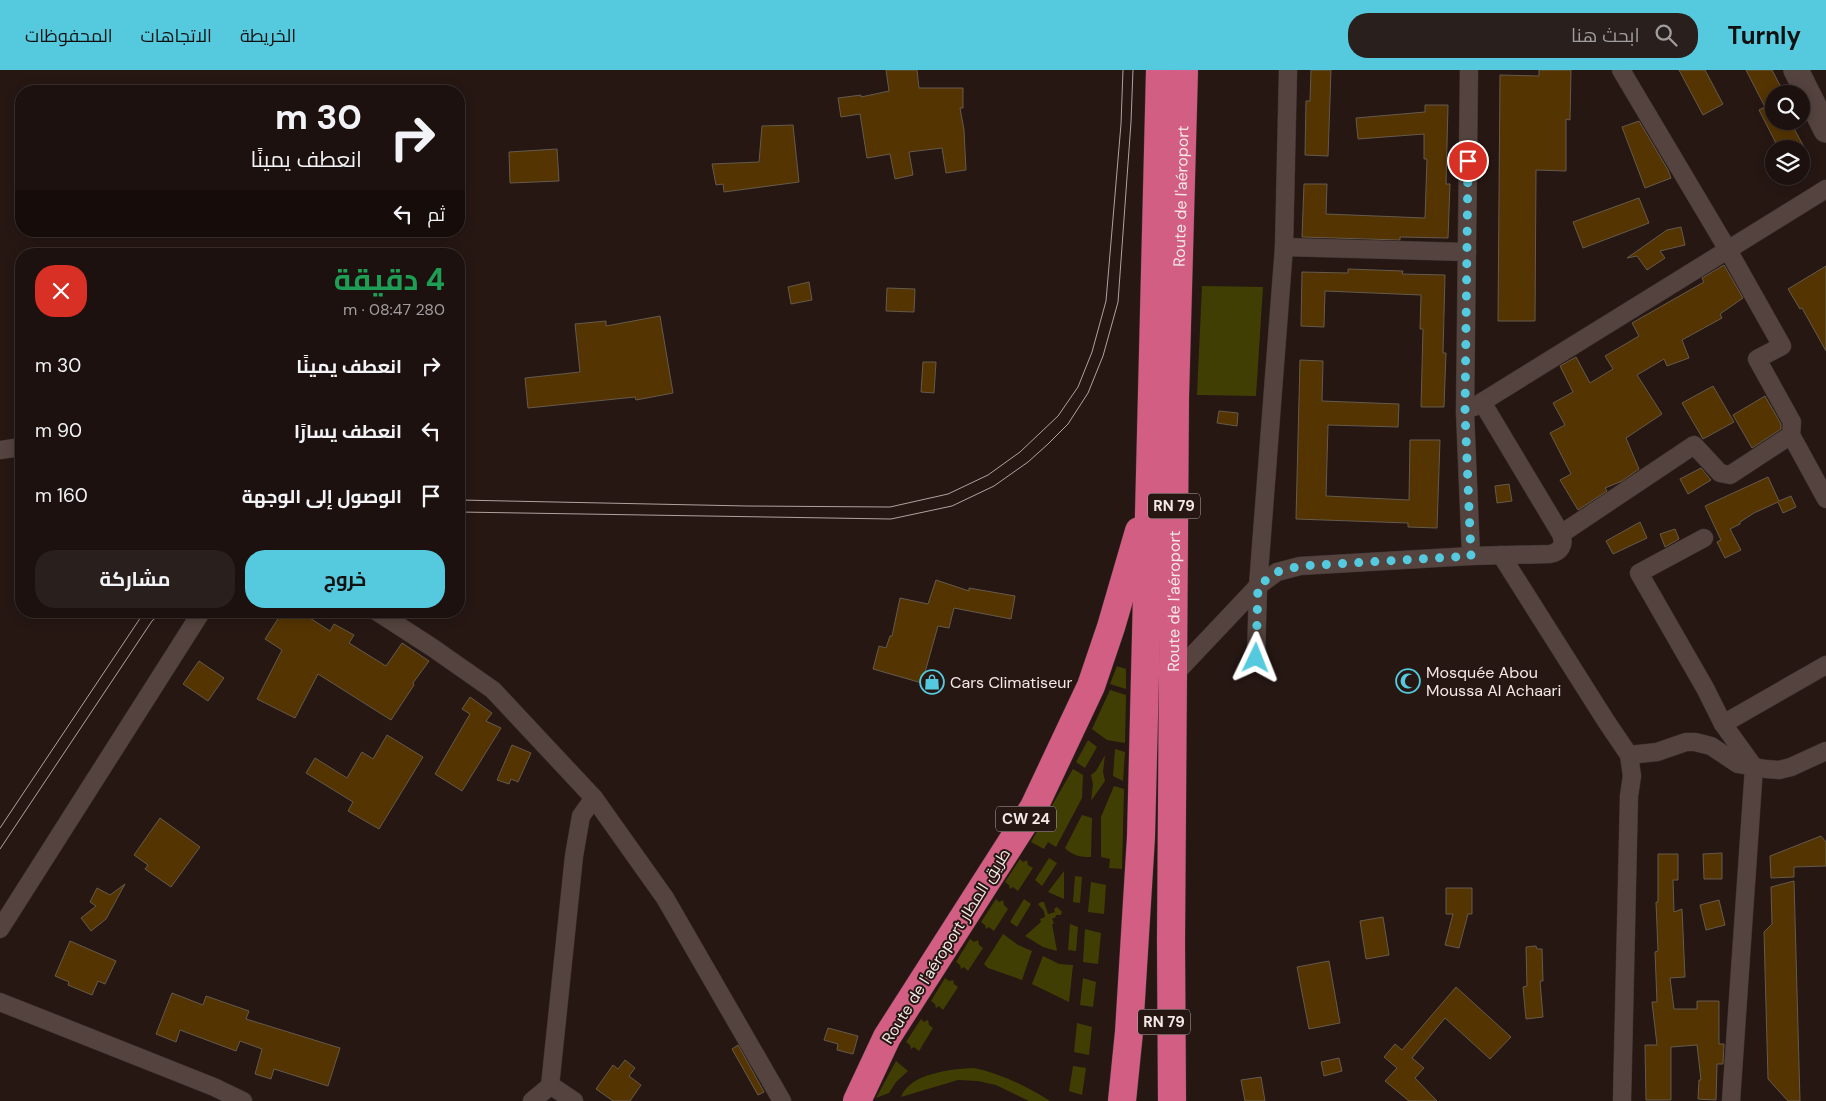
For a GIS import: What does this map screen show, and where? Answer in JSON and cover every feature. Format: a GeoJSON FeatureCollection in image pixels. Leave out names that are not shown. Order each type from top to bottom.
{"type":"FeatureCollection","features":[{"type":"Feature","properties":{"kind":"highway","name":"Route de l'aéroport"},"geometry":{"type":"LineString","coordinates":[[1154,304],[1160,70]]}},
{"type":"Feature","properties":{"kind":"highway","name":"Route de l'aéroport"},"geometry":{"type":"LineString","coordinates":[[1172,1101],[1172,677],[1175,398],[1184,70]]}},
{"type":"Feature","properties":{"kind":"highway","name":"Route de l'aéroport طريق المطار"},"geometry":{"type":"LineString","coordinates":[[857,1101],[887,1037],[1034,807],[1091,686],[1111,628],[1136,536],[1148,514],[1154,304]]}},
{"type":"Feature","properties":{"kind":"highway","name":"RN 79"},"geometry":{"type":"LineString","coordinates":[[1122,1101],[1129,1032],[1141,837],[1148,514]]}},
{"type":"Feature","properties":{"kind":"highway","name":"RN 79"},"geometry":{"type":"LineString","coordinates":[[1156,1101],[1171,942]]}},
{"type":"Feature","properties":{"kind":"street"},"geometry":{"type":"LineString","coordinates":[[1256,658],[1258,586],[1284,247],[1288,70]]}},
{"type":"Feature","properties":{"kind":"street"},"geometry":{"type":"LineString","coordinates":[[1469,70],[1465,412],[1471,556]]}},
{"type":"Feature","properties":{"kind":"street"},"geometry":{"type":"LineString","coordinates":[[1621,70],[1728,250],[1782,346],[1757,359],[1792,422],[1790,435],[1826,499]]}},
{"type":"Feature","properties":{"kind":"street"},"geometry":{"type":"LineString","coordinates":[[1796,70],[1826,130]]}},
{"type":"Feature","properties":{"kind":"street"},"geometry":{"type":"LineString","coordinates":[[1465,412],[1826,188]]}},
{"type":"Feature","properties":{"kind":"street"},"geometry":{"type":"LineString","coordinates":[[1284,247],[1467,252]]}},
{"type":"Feature","properties":{"kind":"street"},"geometry":{"type":"LineString","coordinates":[[1172,677],[1258,586],[1277,572],[1300,566],[1471,556],[1553,554],[1558,551],[1562,546],[1562,534],[1482,402]]}},
{"type":"Feature","properties":{"kind":"street"},"geometry":{"type":"LineString","coordinates":[[1562,534],[1694,446],[1720,473],[1730,474],[1790,435]]}},
{"type":"Feature","properties":{"kind":"street"},"geometry":{"type":"LineString","coordinates":[[0,450],[15,448]]}},
{"type":"Feature","properties":{"kind":"street"},"geometry":{"type":"LineString","coordinates":[[1704,538],[1639,573],[1706,688],[1723,724],[1754,767],[1731,1101]]}},
{"type":"Feature","properties":{"kind":"street"},"geometry":{"type":"LineString","coordinates":[[1500,555],[1629,755],[1632,776],[1629,796],[1622,1101]]}},
{"type":"Feature","properties":{"kind":"street"},"geometry":{"type":"LineString","coordinates":[[0,929],[198,618]]}},
{"type":"Feature","properties":{"kind":"street"},"geometry":{"type":"LineString","coordinates":[[387,618],[493,690],[594,798],[665,898],[782,1101]]}},
{"type":"Feature","properties":{"kind":"street"},"geometry":{"type":"LineString","coordinates":[[1723,724],[1826,665]]}},
{"type":"Feature","properties":{"kind":"street"},"geometry":{"type":"LineString","coordinates":[[1629,755],[1657,752],[1686,742],[1695,742],[1711,746],[1738,764],[1779,770],[1826,752]]}},
{"type":"Feature","properties":{"kind":"street"},"geometry":{"type":"LineString","coordinates":[[532,1101],[550,1085],[574,856],[581,816],[594,798]]}},
{"type":"Feature","properties":{"kind":"street"},"geometry":{"type":"LineString","coordinates":[[0,1002],[214,1087],[243,1101]]}},
{"type":"Feature","properties":{"kind":"street"},"geometry":{"type":"LineString","coordinates":[[550,1085],[574,1101]]}},
{"type":"Feature","properties":{"kind":"shaded area"},"geometry":{"type":"Polygon","coordinates":[[[1202,286],[1263,287],[1256,396],[1197,395],[1202,286]]]}},
{"type":"Feature","properties":{"kind":"shaded area"},"geometry":{"type":"Polygon","coordinates":[[[1117,666],[1126,669],[1126,689],[1110,684],[1117,666]]]}},
{"type":"Feature","properties":{"kind":"shaded area"},"geometry":{"type":"Polygon","coordinates":[[[1110,690],[1126,695],[1125,743],[1107,740],[1092,729],[1110,690]]]}},
{"type":"Feature","properties":{"kind":"shaded area"},"geometry":{"type":"Polygon","coordinates":[[[1088,740],[1097,747],[1085,768],[1076,762],[1088,740]]]}},
{"type":"Feature","properties":{"kind":"shaded area"},"geometry":{"type":"Polygon","coordinates":[[[1115,749],[1125,752],[1123,781],[1113,776],[1115,749]]]}},
{"type":"Feature","properties":{"kind":"shaded area"},"geometry":{"type":"Polygon","coordinates":[[[1105,755],[1103,772],[1105,781],[1091,801],[1093,784],[1091,775],[1096,771],[1105,755]]]}},
{"type":"Feature","properties":{"kind":"shaded area"},"geometry":{"type":"Polygon","coordinates":[[[1073,769],[1083,775],[1082,798],[1056,847],[1048,842],[1044,849],[1031,842],[1073,769]]]}},
{"type":"Feature","properties":{"kind":"shaded area"},"geometry":{"type":"Polygon","coordinates":[[[1114,786],[1124,789],[1122,869],[1109,868],[1110,859],[1101,857],[1101,817],[1114,786]]]}},
{"type":"Feature","properties":{"kind":"shaded area"},"geometry":{"type":"Polygon","coordinates":[[[1082,815],[1092,818],[1091,857],[1077,856],[1065,848],[1082,815]]]}},
{"type":"Feature","properties":{"kind":"shaded area"},"geometry":{"type":"Polygon","coordinates":[[[1049,858],[1057,863],[1042,886],[1035,880],[1049,858]]]}},
{"type":"Feature","properties":{"kind":"shaded area"},"geometry":{"type":"Polygon","coordinates":[[[1020,859],[1023,862],[1027,860],[1028,865],[1033,868],[1018,891],[1013,887],[1010,889],[1009,885],[1005,882],[1020,859]]]}},
{"type":"Feature","properties":{"kind":"shaded area"},"geometry":{"type":"Polygon","coordinates":[[[1064,871],[1064,899],[1048,892],[1064,871]]]}},
{"type":"Feature","properties":{"kind":"shaded area"},"geometry":{"type":"Polygon","coordinates":[[[1075,876],[1082,877],[1080,903],[1073,902],[1075,876]]]}},
{"type":"Feature","properties":{"kind":"shaded area"},"geometry":{"type":"Polygon","coordinates":[[[1091,882],[1106,885],[1104,914],[1088,912],[1091,882]]]}},
{"type":"Feature","properties":{"kind":"shaded area"},"geometry":{"type":"Polygon","coordinates":[[[996,899],[999,902],[1003,900],[1004,905],[1008,909],[994,931],[989,927],[986,929],[985,925],[981,922],[996,899]]]}},
{"type":"Feature","properties":{"kind":"shaded area"},"geometry":{"type":"Polygon","coordinates":[[[1024,899],[1031,904],[1017,927],[1010,922],[1024,899]]]}},
{"type":"Feature","properties":{"kind":"shaded area"},"geometry":{"type":"Polygon","coordinates":[[[1044,902],[1048,914],[1055,912],[1054,909],[1057,907],[1062,912],[1061,915],[1056,915],[1055,918],[1052,918],[1057,951],[1043,947],[1025,936],[1041,922],[1040,919],[1045,917],[1044,911],[1038,904],[1044,902]]]}},
{"type":"Feature","properties":{"kind":"shaded area"},"geometry":{"type":"Polygon","coordinates":[[[1070,924],[1078,927],[1076,951],[1068,950],[1070,924]]]}},
{"type":"Feature","properties":{"kind":"shaded area"},"geometry":{"type":"Polygon","coordinates":[[[1085,929],[1101,933],[1098,964],[1083,962],[1085,929]]]}},
{"type":"Feature","properties":{"kind":"shaded area"},"geometry":{"type":"Polygon","coordinates":[[[1003,934],[1018,945],[1032,951],[1022,980],[988,968],[984,964],[1003,934]]]}},
{"type":"Feature","properties":{"kind":"shaded area"},"geometry":{"type":"Polygon","coordinates":[[[970,939],[974,942],[978,940],[979,945],[983,948],[968,971],[964,967],[961,969],[960,965],[956,962],[970,939]]]}},
{"type":"Feature","properties":{"kind":"shaded area"},"geometry":{"type":"Polygon","coordinates":[[[1043,956],[1059,964],[1073,965],[1069,1002],[1032,984],[1043,956]]]}},
{"type":"Feature","properties":{"kind":"shaded area"},"geometry":{"type":"Polygon","coordinates":[[[945,978],[949,981],[953,980],[954,984],[958,987],[943,1010],[939,1006],[936,1008],[935,1004],[931,1001],[945,978]]]}},
{"type":"Feature","properties":{"kind":"shaded area"},"geometry":{"type":"Polygon","coordinates":[[[1083,978],[1096,982],[1093,1007],[1080,1005],[1083,978]]]}},
{"type":"Feature","properties":{"kind":"shaded area"},"geometry":{"type":"Polygon","coordinates":[[[921,1019],[924,1022],[928,1020],[929,1025],[933,1028],[919,1051],[914,1047],[911,1049],[910,1045],[906,1042],[921,1019]]]}},
{"type":"Feature","properties":{"kind":"shaded area"},"geometry":{"type":"Polygon","coordinates":[[[1077,1023],[1092,1027],[1089,1055],[1074,1052],[1077,1023]]]}},
{"type":"Feature","properties":{"kind":"shaded area"},"geometry":{"type":"Polygon","coordinates":[[[896,1061],[908,1071],[896,1082],[889,1093],[876,1098],[896,1061]]]}},
{"type":"Feature","properties":{"kind":"shaded area"},"geometry":{"type":"Polygon","coordinates":[[[1073,1066],[1086,1068],[1082,1095],[1069,1091],[1073,1066]]]}},
{"type":"Feature","properties":{"kind":"shaded area"},"geometry":{"type":"Polygon","coordinates":[[[974,1068],[1014,1081],[1050,1101],[1029,1101],[996,1085],[978,1081],[958,1080],[901,1097],[913,1082],[922,1078],[944,1071],[974,1068]]]}},
{"type":"Feature","properties":{"kind":"building"},"geometry":{"type":"Polygon","coordinates":[[[886,70],[917,70],[919,88],[963,88],[963,108],[960,108],[964,130],[966,170],[946,173],[942,148],[909,152],[913,175],[895,179],[890,154],[867,158],[860,114],[841,117],[838,98],[861,95],[861,97],[889,91],[886,70]]]}},
{"type":"Feature","properties":{"kind":"building"},"geometry":{"type":"Polygon","coordinates":[[[1311,70],[1331,70],[1328,156],[1305,155],[1306,101],[1310,101],[1311,70]]]}},
{"type":"Feature","properties":{"kind":"building"},"geometry":{"type":"Polygon","coordinates":[[[1539,70],[1571,70],[1570,120],[1566,119],[1566,171],[1536,170],[1535,321],[1498,321],[1500,75],[1539,76],[1539,70]]]}},
{"type":"Feature","properties":{"kind":"building"},"geometry":{"type":"Polygon","coordinates":[[[1679,70],[1705,70],[1723,104],[1703,115],[1679,70]]]}},
{"type":"Feature","properties":{"kind":"building"},"geometry":{"type":"Polygon","coordinates":[[[1746,70],[1772,70],[1780,85],[1765,85],[1765,107],[1746,70]]]}},
{"type":"Feature","properties":{"kind":"building"},"geometry":{"type":"Polygon","coordinates":[[[1425,105],[1448,105],[1446,184],[1450,184],[1448,238],[1400,237],[1400,240],[1302,237],[1304,184],[1327,184],[1326,214],[1425,218],[1427,159],[1424,159],[1424,134],[1358,139],[1356,118],[1425,112],[1425,105]]]}},
{"type":"Feature","properties":{"kind":"building"},"geometry":{"type":"Polygon","coordinates":[[[1765,107],[1765,122],[1759,110],[1765,107]]]}},
{"type":"Feature","properties":{"kind":"building"},"geometry":{"type":"Polygon","coordinates":[[[1639,121],[1671,178],[1645,188],[1622,127],[1639,121]]]}},
{"type":"Feature","properties":{"kind":"building"},"geometry":{"type":"Polygon","coordinates":[[[793,125],[799,182],[724,192],[723,184],[716,185],[712,164],[759,162],[762,126],[793,125]]]}},
{"type":"Feature","properties":{"kind":"building"},"geometry":{"type":"Polygon","coordinates":[[[1769,130],[1795,130],[1800,140],[1774,140],[1769,130]]]}},
{"type":"Feature","properties":{"kind":"building"},"geometry":{"type":"Polygon","coordinates":[[[557,149],[559,181],[510,183],[509,152],[557,149]]]}},
{"type":"Feature","properties":{"kind":"building"},"geometry":{"type":"Polygon","coordinates":[[[1639,198],[1649,223],[1583,248],[1573,222],[1639,198]]]}},
{"type":"Feature","properties":{"kind":"building"},"geometry":{"type":"Polygon","coordinates":[[[1681,227],[1685,245],[1660,251],[1665,258],[1647,270],[1637,256],[1627,258],[1667,230],[1681,227]]]}},
{"type":"Feature","properties":{"kind":"building"},"geometry":{"type":"Polygon","coordinates":[[[1724,265],[1743,298],[1720,314],[1722,318],[1682,340],[1689,358],[1667,366],[1664,359],[1637,375],[1662,414],[1626,438],[1639,469],[1622,481],[1605,488],[1607,491],[1578,510],[1560,480],[1571,474],[1550,433],[1565,425],[1553,403],[1573,392],[1560,366],[1576,357],[1590,383],[1613,369],[1605,356],[1639,336],[1632,323],[1704,282],[1702,278],[1724,265]]]}},
{"type":"Feature","properties":{"kind":"building"},"geometry":{"type":"Polygon","coordinates":[[[1826,266],[1826,351],[1802,308],[1800,309],[1788,289],[1826,266]]]}},
{"type":"Feature","properties":{"kind":"building"},"geometry":{"type":"Polygon","coordinates":[[[1348,269],[1403,271],[1402,274],[1445,275],[1443,353],[1446,353],[1444,407],[1421,407],[1423,329],[1420,329],[1421,295],[1325,291],[1324,327],[1301,326],[1302,272],[1348,273],[1348,269]]]}},
{"type":"Feature","properties":{"kind":"building"},"geometry":{"type":"Polygon","coordinates":[[[809,282],[812,300],[791,304],[788,287],[809,282]]]}},
{"type":"Feature","properties":{"kind":"building"},"geometry":{"type":"Polygon","coordinates":[[[887,288],[915,289],[914,312],[886,311],[887,288]]]}},
{"type":"Feature","properties":{"kind":"building"},"geometry":{"type":"Polygon","coordinates":[[[660,316],[673,393],[636,400],[635,397],[528,408],[525,378],[580,372],[575,324],[606,321],[606,326],[660,316]]]}},
{"type":"Feature","properties":{"kind":"building"},"geometry":{"type":"Polygon","coordinates":[[[1300,360],[1323,361],[1322,401],[1399,404],[1398,427],[1328,425],[1326,496],[1409,500],[1410,440],[1440,440],[1437,528],[1408,527],[1408,523],[1296,519],[1300,360]]]}},
{"type":"Feature","properties":{"kind":"building"},"geometry":{"type":"Polygon","coordinates":[[[923,362],[936,362],[934,393],[921,392],[923,362]]]}},
{"type":"Feature","properties":{"kind":"building"},"geometry":{"type":"Polygon","coordinates":[[[1713,386],[1734,422],[1703,439],[1682,403],[1713,386]]]}},
{"type":"Feature","properties":{"kind":"building"},"geometry":{"type":"Polygon","coordinates":[[[1765,396],[1781,424],[1781,429],[1752,448],[1733,415],[1765,396]]]}},
{"type":"Feature","properties":{"kind":"building"},"geometry":{"type":"Polygon","coordinates":[[[1219,411],[1238,413],[1237,426],[1217,423],[1219,411]]]}},
{"type":"Feature","properties":{"kind":"building"},"geometry":{"type":"Polygon","coordinates":[[[1701,468],[1711,480],[1688,494],[1680,479],[1701,468]]]}},
{"type":"Feature","properties":{"kind":"building"},"geometry":{"type":"Polygon","coordinates":[[[1768,477],[1779,501],[1791,496],[1796,507],[1783,513],[1778,502],[1754,513],[1730,529],[1741,550],[1725,558],[1717,542],[1721,540],[1705,506],[1768,477]]]}},
{"type":"Feature","properties":{"kind":"building"},"geometry":{"type":"Polygon","coordinates":[[[1509,484],[1512,501],[1497,503],[1495,486],[1509,484]]]}},
{"type":"Feature","properties":{"kind":"building"},"geometry":{"type":"Polygon","coordinates":[[[1640,522],[1647,538],[1613,554],[1606,541],[1640,522]]]}},
{"type":"Feature","properties":{"kind":"building"},"geometry":{"type":"Polygon","coordinates":[[[1675,529],[1679,539],[1665,547],[1660,534],[1675,529]]]}},
{"type":"Feature","properties":{"kind":"building"},"geometry":{"type":"Polygon","coordinates":[[[936,580],[969,591],[969,588],[1015,596],[1011,619],[954,608],[949,628],[938,626],[922,683],[873,669],[879,646],[886,648],[890,636],[892,636],[900,598],[928,604],[936,580]]]}},
{"type":"Feature","properties":{"kind":"building"},"geometry":{"type":"Polygon","coordinates":[[[278,618],[310,618],[330,631],[334,624],[354,635],[349,643],[386,666],[402,643],[429,661],[413,683],[414,685],[391,720],[318,674],[295,718],[257,699],[282,650],[265,639],[278,618]]]}},
{"type":"Feature","properties":{"kind":"building"},"geometry":{"type":"Polygon","coordinates":[[[199,661],[224,678],[208,701],[183,684],[199,661]]]}},
{"type":"Feature","properties":{"kind":"building"},"geometry":{"type":"Polygon","coordinates":[[[470,697],[492,713],[486,721],[501,728],[462,791],[435,774],[470,714],[462,709],[470,697]]]}},
{"type":"Feature","properties":{"kind":"building"},"geometry":{"type":"Polygon","coordinates":[[[387,735],[423,757],[379,829],[348,811],[353,802],[306,773],[315,758],[347,778],[362,752],[373,759],[387,735]]]}},
{"type":"Feature","properties":{"kind":"building"},"geometry":{"type":"Polygon","coordinates":[[[512,745],[531,753],[518,782],[511,779],[509,784],[497,780],[512,745]]]}},
{"type":"Feature","properties":{"kind":"building"},"geometry":{"type":"Polygon","coordinates":[[[160,818],[200,847],[171,887],[145,869],[148,865],[134,855],[160,818]]]}},
{"type":"Feature","properties":{"kind":"building"},"geometry":{"type":"Polygon","coordinates":[[[1821,836],[1826,842],[1826,866],[1794,867],[1794,877],[1771,878],[1770,856],[1821,836]]]}},
{"type":"Feature","properties":{"kind":"building"},"geometry":{"type":"Polygon","coordinates":[[[1722,853],[1722,879],[1704,879],[1703,854],[1722,853]]]}},
{"type":"Feature","properties":{"kind":"building"},"geometry":{"type":"Polygon","coordinates":[[[1658,854],[1678,854],[1678,880],[1673,880],[1674,912],[1682,909],[1685,977],[1670,978],[1674,1009],[1697,1009],[1697,1001],[1719,1001],[1719,1044],[1724,1044],[1723,1064],[1717,1064],[1716,1100],[1698,1099],[1699,1080],[1701,1080],[1697,1045],[1671,1047],[1671,1100],[1646,1100],[1645,1045],[1657,1045],[1652,1002],[1657,1002],[1655,952],[1658,951],[1656,902],[1658,902],[1658,854]]]}},
{"type":"Feature","properties":{"kind":"building"},"geometry":{"type":"Polygon","coordinates":[[[1794,881],[1800,1101],[1788,1101],[1768,1079],[1764,932],[1772,924],[1771,887],[1794,881]]]}},
{"type":"Feature","properties":{"kind":"building"},"geometry":{"type":"Polygon","coordinates":[[[125,884],[106,919],[91,931],[81,918],[96,906],[90,902],[97,888],[110,895],[125,884]]]}},
{"type":"Feature","properties":{"kind":"building"},"geometry":{"type":"Polygon","coordinates":[[[1446,888],[1472,888],[1472,914],[1468,914],[1459,948],[1445,945],[1453,914],[1446,914],[1446,888]]]}},
{"type":"Feature","properties":{"kind":"building"},"geometry":{"type":"Polygon","coordinates":[[[1719,900],[1725,925],[1706,930],[1700,905],[1719,900]]]}},
{"type":"Feature","properties":{"kind":"building"},"geometry":{"type":"Polygon","coordinates":[[[1383,917],[1389,955],[1366,959],[1360,921],[1383,917]]]}},
{"type":"Feature","properties":{"kind":"building"},"geometry":{"type":"Polygon","coordinates":[[[70,941],[116,961],[105,984],[98,981],[92,995],[68,985],[69,982],[55,976],[70,941]]]}},
{"type":"Feature","properties":{"kind":"building"},"geometry":{"type":"Polygon","coordinates":[[[1536,946],[1537,949],[1542,949],[1543,981],[1540,981],[1543,1017],[1526,1019],[1523,987],[1527,986],[1526,947],[1536,946]]]}},
{"type":"Feature","properties":{"kind":"building"},"geometry":{"type":"Polygon","coordinates":[[[1329,961],[1340,1023],[1309,1029],[1297,967],[1329,961]]]}},
{"type":"Feature","properties":{"kind":"building"},"geometry":{"type":"Polygon","coordinates":[[[1456,987],[1511,1037],[1490,1059],[1445,1018],[1412,1058],[1424,1068],[1415,1078],[1437,1101],[1409,1101],[1385,1081],[1397,1068],[1384,1057],[1395,1044],[1402,1050],[1456,987]]]}},
{"type":"Feature","properties":{"kind":"building"},"geometry":{"type":"Polygon","coordinates":[[[172,993],[203,1005],[206,996],[249,1011],[246,1019],[340,1048],[328,1086],[274,1069],[271,1079],[255,1074],[262,1049],[240,1041],[236,1051],[180,1030],[176,1042],[156,1034],[172,993]]]}},
{"type":"Feature","properties":{"kind":"building"},"geometry":{"type":"Polygon","coordinates":[[[828,1028],[858,1036],[853,1054],[837,1050],[838,1044],[824,1040],[828,1028]]]}},
{"type":"Feature","properties":{"kind":"building"},"geometry":{"type":"Polygon","coordinates":[[[738,1045],[764,1092],[758,1095],[732,1049],[738,1045]]]}},
{"type":"Feature","properties":{"kind":"building"},"geometry":{"type":"Polygon","coordinates":[[[1339,1058],[1342,1071],[1324,1076],[1321,1062],[1339,1058]]]}},
{"type":"Feature","properties":{"kind":"building"},"geometry":{"type":"Polygon","coordinates":[[[625,1060],[635,1068],[629,1076],[641,1085],[630,1101],[613,1101],[596,1089],[613,1065],[618,1069],[625,1060]]]}},
{"type":"Feature","properties":{"kind":"building"},"geometry":{"type":"Polygon","coordinates":[[[1261,1077],[1265,1101],[1245,1101],[1241,1080],[1261,1077]]]}},
{"type":"Feature","properties":{"kind":"tram line"},"geometry":{"type":"LineString","coordinates":[[465,500],[890,507],[948,494],[988,475],[1020,452],[1058,416],[1078,387],[1092,352],[1106,301],[1121,124],[1123,70]]}},
{"type":"Feature","properties":{"kind":"tram line"},"geometry":{"type":"LineString","coordinates":[[465,512],[891,519],[952,506],[994,486],[1028,462],[1068,424],[1088,393],[1103,356],[1118,302],[1133,70]]}},
{"type":"Feature","properties":{"kind":"tram line"},"geometry":{"type":"LineString","coordinates":[[0,828],[140,618]]}},
{"type":"Feature","properties":{"kind":"tram line"},"geometry":{"type":"LineString","coordinates":[[0,849],[155,618]]}},
{"type":"Feature","properties":{"kind":"place","name":"Mosquée Abou Moussa Al Achaari"},"geometry":{"type":"Point","coordinates":[1408,681]}},
{"type":"Feature","properties":{"kind":"place","name":"Cars Climatiseur"},"geometry":{"type":"Point","coordinates":[932,682]}},
{"type":"Feature","properties":{"kind":"route"},"geometry":{"type":"LineString","coordinates":[[1256,658],[1258,586],[1277,572],[1300,566],[1471,556],[1465,412],[1468,161]]}}]}
